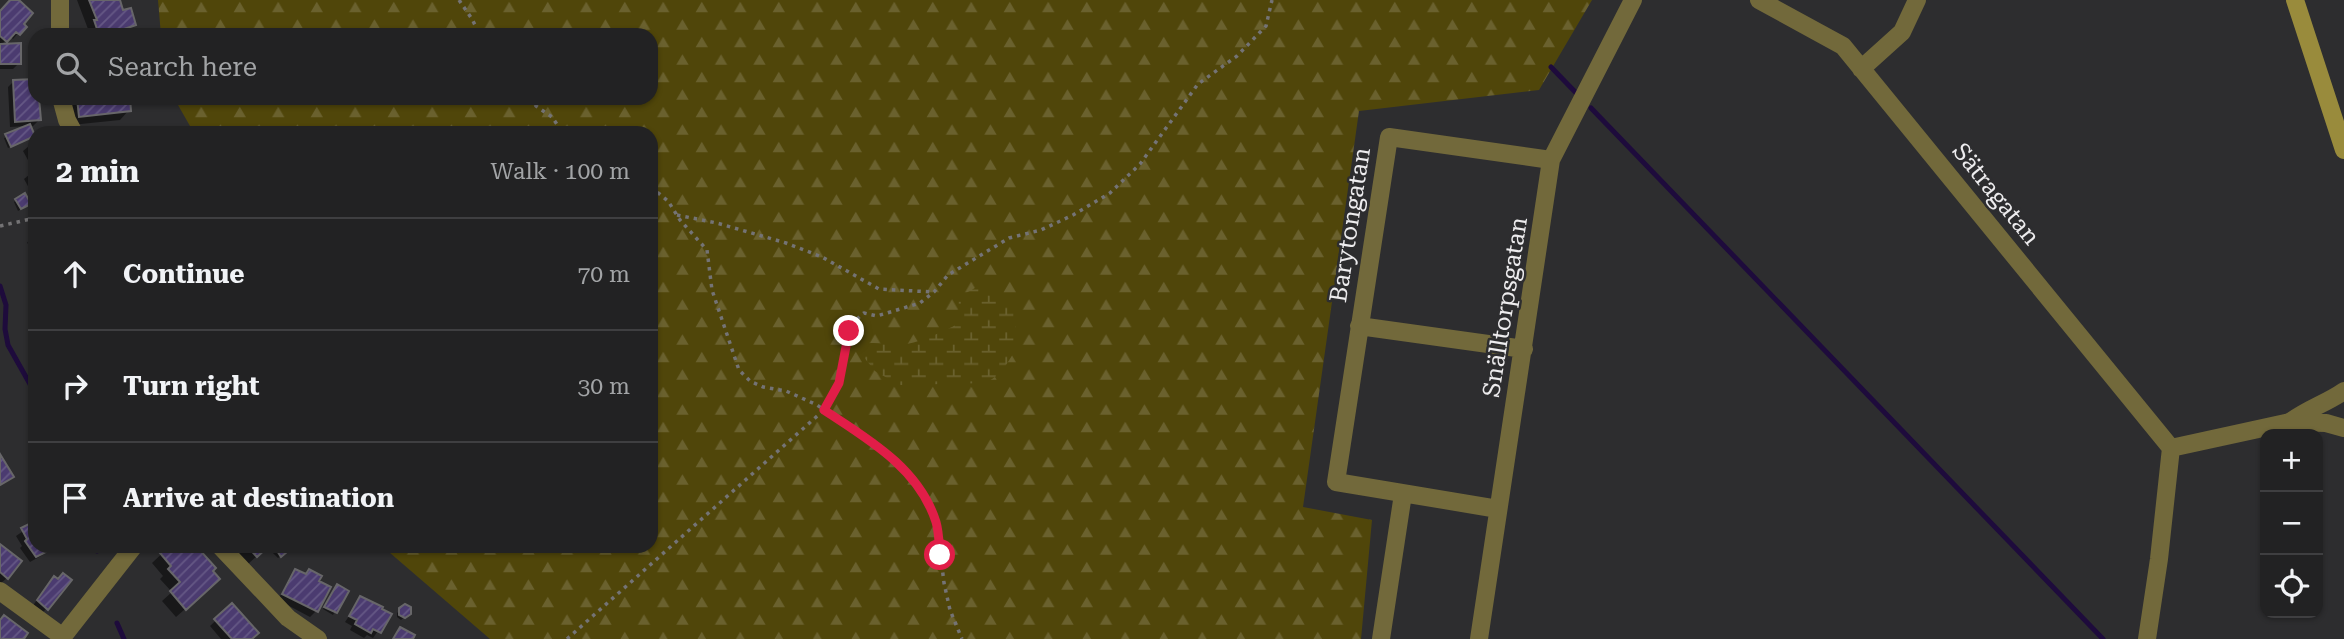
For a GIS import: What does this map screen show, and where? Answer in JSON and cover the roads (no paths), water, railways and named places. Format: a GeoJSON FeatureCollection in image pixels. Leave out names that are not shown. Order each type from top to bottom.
{"type":"FeatureCollection","features":[{"type":"Feature","properties":{"kind":"main road"},"geometry":{"type":"LineString","coordinates":[[2295,0],[2344,150]]}},
{"type":"Feature","properties":{"kind":"street"},"geometry":{"type":"LineString","coordinates":[[60,0],[60,28]]}},
{"type":"Feature","properties":{"kind":"street","name":"Snälltorpsgatan"},"geometry":{"type":"LineString","coordinates":[[1479,639],[1552,160],[1633,0]]}},
{"type":"Feature","properties":{"kind":"street","name":"Sätragatan"},"geometry":{"type":"LineString","coordinates":[[1759,0],[1843,46],[2171,448]]}},
{"type":"Feature","properties":{"kind":"street"},"geometry":{"type":"LineString","coordinates":[[1861,69],[1902,32],[1917,0]]}},
{"type":"Feature","properties":{"kind":"street"},"geometry":{"type":"LineString","coordinates":[[63,105],[70,126]]}},
{"type":"Feature","properties":{"kind":"street","name":"Barytongatan"},"geometry":{"type":"LineString","coordinates":[[1403,494],[1336,482],[1389,137],[1552,160]]}},
{"type":"Feature","properties":{"kind":"street"},"geometry":{"type":"LineString","coordinates":[[1359,326],[1524,349]]}},
{"type":"Feature","properties":{"kind":"street"},"geometry":{"type":"LineString","coordinates":[[2290,422],[2304,411],[2344,391]]}},
{"type":"Feature","properties":{"kind":"street"},"geometry":{"type":"LineString","coordinates":[[2147,639],[2171,448],[2290,422],[2326,423],[2344,428]]}},
{"type":"Feature","properties":{"kind":"street"},"geometry":{"type":"LineString","coordinates":[[1381,639],[1403,494],[1498,509]]}},
{"type":"Feature","properties":{"kind":"street"},"geometry":{"type":"LineString","coordinates":[[0,591],[62,638],[129,553]]}},
{"type":"Feature","properties":{"kind":"street"},"geometry":{"type":"LineString","coordinates":[[227,553],[288,618],[318,639]]}},
{"type":"Feature","properties":{"kind":"waterway"},"geometry":{"type":"LineString","coordinates":[[1551,67],[1580,97]]}},
{"type":"Feature","properties":{"kind":"waterway"},"geometry":{"type":"LineString","coordinates":[[1591,108],[2103,639]]}},
{"type":"Feature","properties":{"kind":"waterway"},"geometry":{"type":"LineString","coordinates":[[0,286],[6,305],[5,329],[8,345],[28,381]]}},
{"type":"Feature","properties":{"kind":"waterway"},"geometry":{"type":"LineString","coordinates":[[117,623],[124,639]]}}]}
